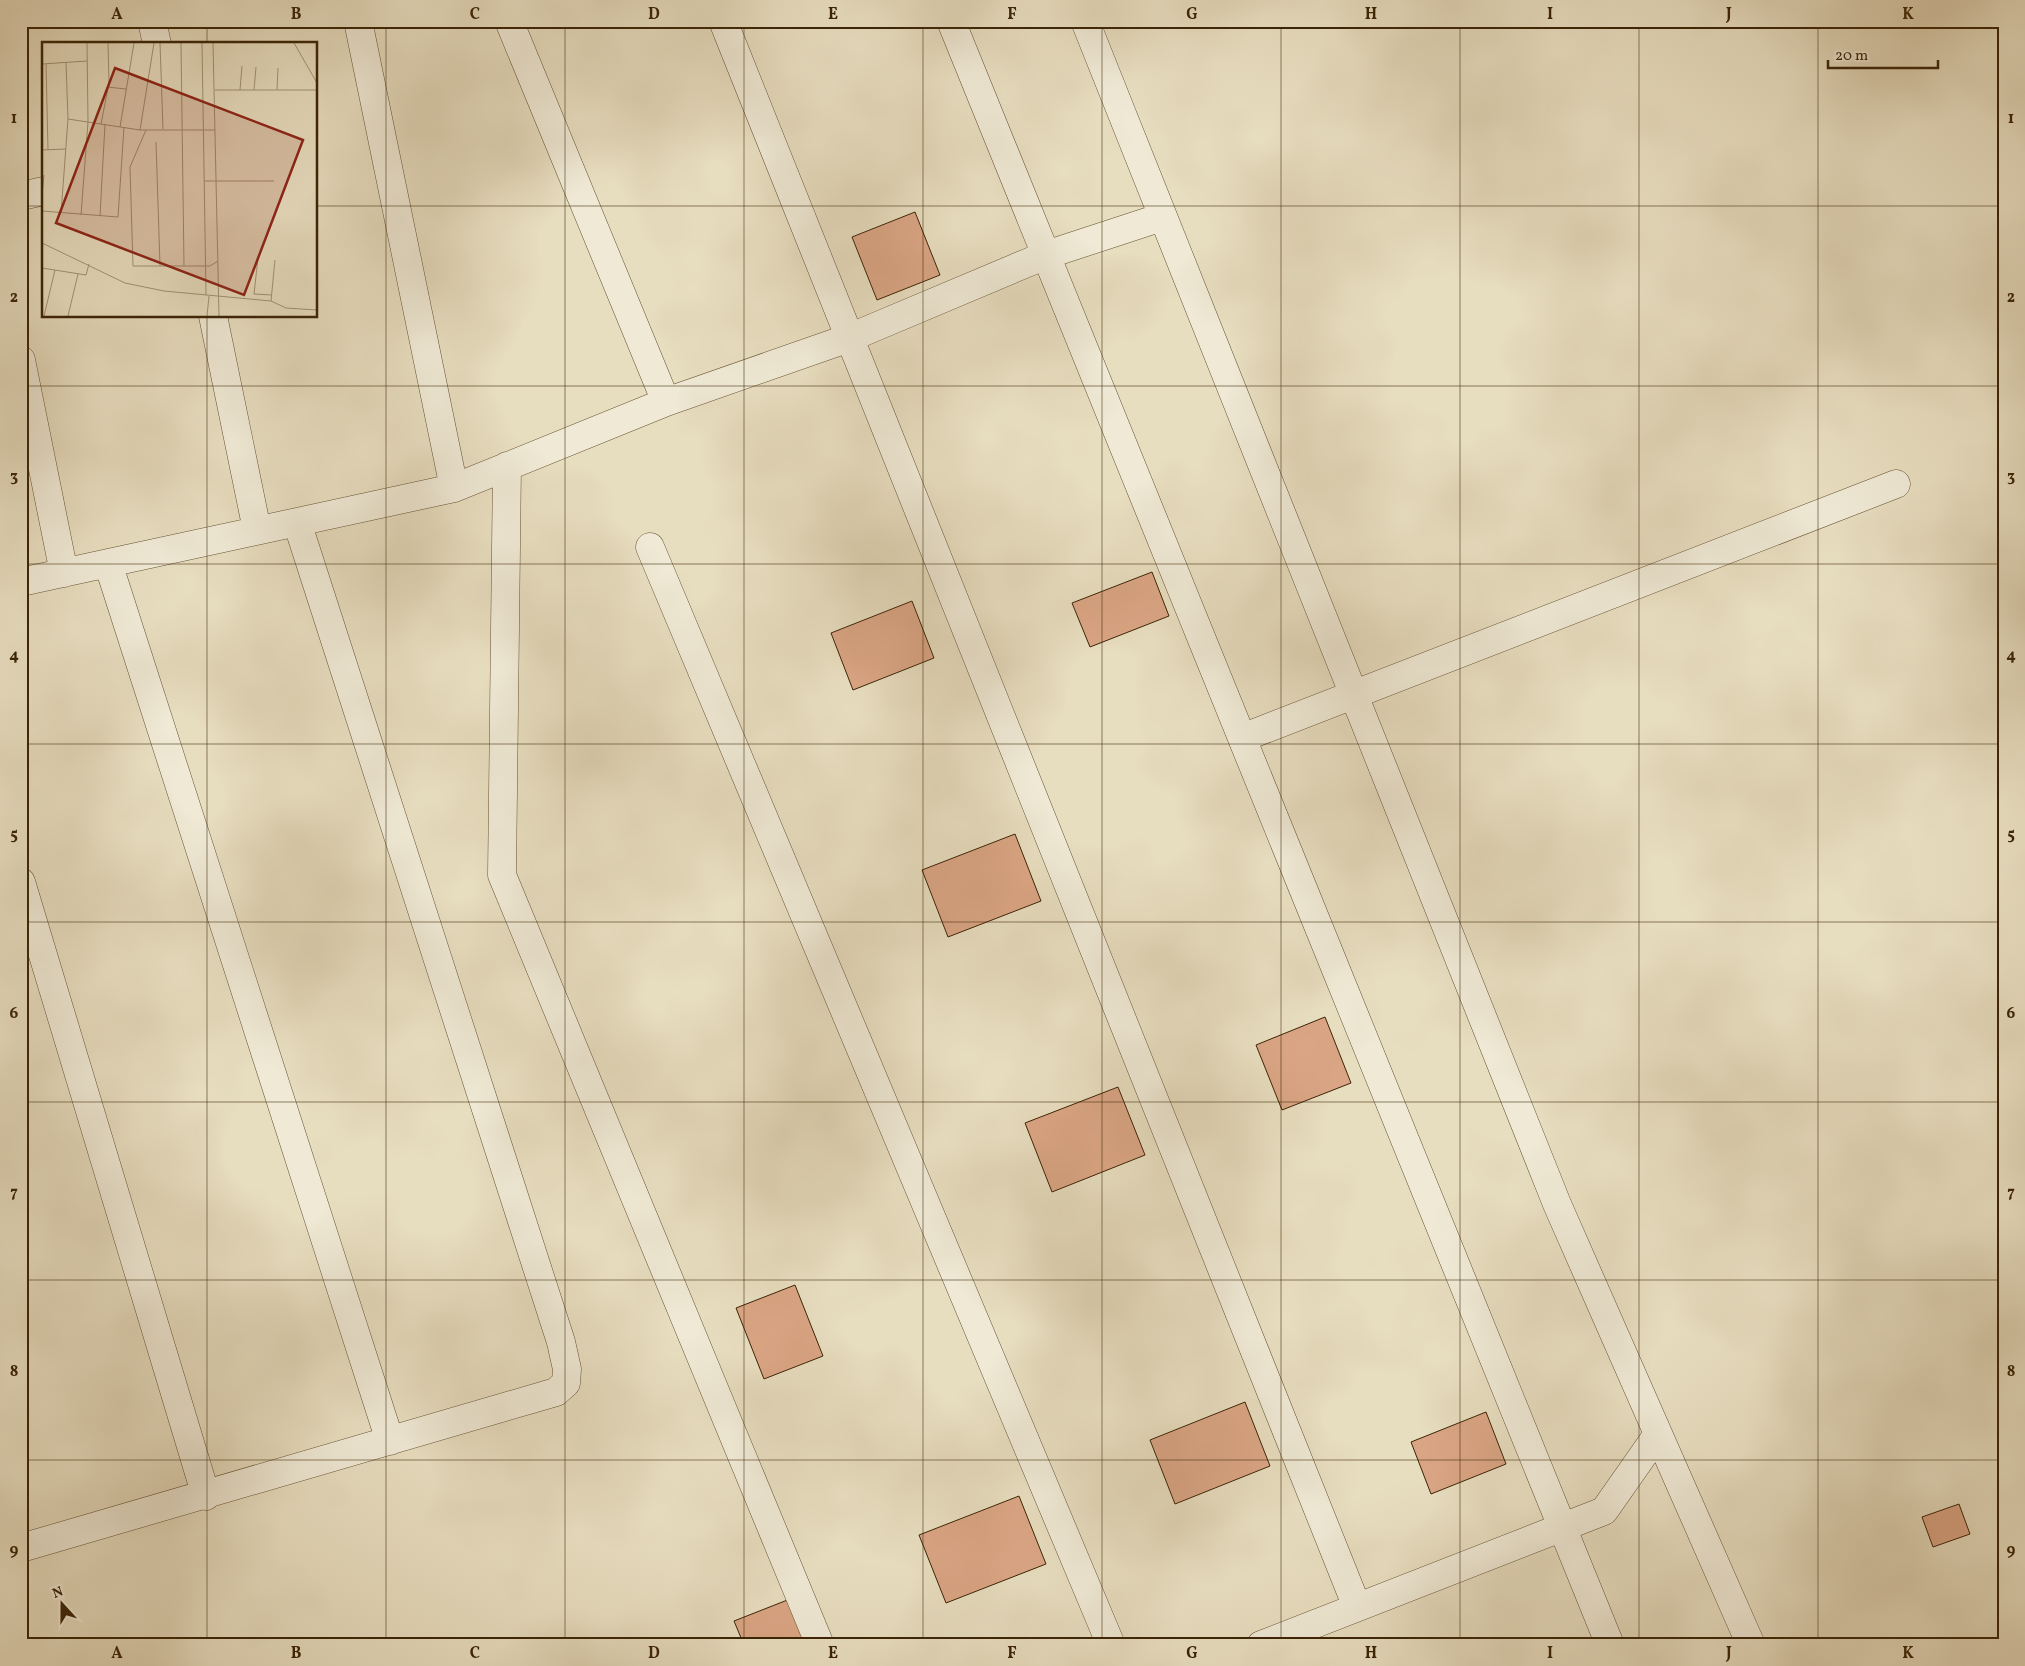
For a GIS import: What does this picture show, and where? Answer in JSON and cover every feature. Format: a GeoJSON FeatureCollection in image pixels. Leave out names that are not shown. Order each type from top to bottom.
{"type":"FeatureCollection","features":[{"type":"Feature","properties":{"kind":"street"},"geometry":{"type":"LineString","coordinates":[[152,21],[157,42]]}},
{"type":"Feature","properties":{"kind":"street"},"geometry":{"type":"LineString","coordinates":[[358,21],[454,488]]}},
{"type":"Feature","properties":{"kind":"street"},"geometry":{"type":"LineString","coordinates":[[509,21],[666,402]]}},
{"type":"Feature","properties":{"kind":"street"},"geometry":{"type":"LineString","coordinates":[[723,21],[1357,1607]]}},
{"type":"Feature","properties":{"kind":"street"},"geometry":{"type":"LineString","coordinates":[[951,21],[1610,1645]]}},
{"type":"Feature","properties":{"kind":"street"},"geometry":{"type":"LineString","coordinates":[[1085,21],[1557,1204],[1751,1645]]}},
{"type":"Feature","properties":{"kind":"street"},"geometry":{"type":"LineString","coordinates":[[21,196],[42,191]]}},
{"type":"Feature","properties":{"kind":"street"},"geometry":{"type":"LineString","coordinates":[[21,582],[454,488],[666,402],[849,338],[1046,256],[1162,217]]}},
{"type":"Feature","properties":{"kind":"street"},"geometry":{"type":"LineString","coordinates":[[213,318],[257,530]]}},
{"type":"Feature","properties":{"kind":"street"},"geometry":{"type":"LineString","coordinates":[[21,360],[64,573]]}},
{"type":"Feature","properties":{"kind":"street"},"geometry":{"type":"LineString","coordinates":[[507,466],[502,875],[820,1645]]}},
{"type":"Feature","properties":{"kind":"street"},"geometry":{"type":"LineString","coordinates":[[1242,738],[1896,484]]}},
{"type":"Feature","properties":{"kind":"street"},"geometry":{"type":"LineString","coordinates":[[21,1548],[206,1496],[556,1392],[566,1383],[567,1369],[558,1333],[297,522]]}},
{"type":"Feature","properties":{"kind":"street"},"geometry":{"type":"LineString","coordinates":[[650,547],[1111,1645]]}},
{"type":"Feature","properties":{"kind":"street"},"geometry":{"type":"LineString","coordinates":[[108,563],[390,1441]]}},
{"type":"Feature","properties":{"kind":"street"},"geometry":{"type":"LineString","coordinates":[[21,882],[206,1496]]}},
{"type":"Feature","properties":{"kind":"street"},"geometry":{"type":"LineString","coordinates":[[1261,1645],[1604,1510],[1658,1434]]}},
{"type":"Feature","properties":{"kind":"building"},"geometry":{"type":"Polygon","coordinates":[[[915,212],[940,275],[877,300],[852,237],[915,212]]]}},
{"type":"Feature","properties":{"kind":"building"},"geometry":{"type":"Polygon","coordinates":[[[1152,572],[1169,616],[1090,647],[1072,603],[1152,572]]]}},
{"type":"Feature","properties":{"kind":"building"},"geometry":{"type":"Polygon","coordinates":[[[912,601],[934,658],[853,690],[831,633],[912,601]]]}},
{"type":"Feature","properties":{"kind":"building"},"geometry":{"type":"Polygon","coordinates":[[[1015,834],[1041,901],[948,937],[922,870],[1015,834]]]}},
{"type":"Feature","properties":{"kind":"building"},"geometry":{"type":"Polygon","coordinates":[[[1325,1017],[1351,1083],[1282,1110],[1256,1045],[1325,1017]]]}},
{"type":"Feature","properties":{"kind":"building"},"geometry":{"type":"Polygon","coordinates":[[[1118,1087],[1145,1155],[1052,1192],[1025,1123],[1118,1087]]]}},
{"type":"Feature","properties":{"kind":"building"},"geometry":{"type":"Polygon","coordinates":[[[795,1285],[823,1356],[764,1379],[736,1308],[795,1285]]]}},
{"type":"Feature","properties":{"kind":"building"},"geometry":{"type":"Polygon","coordinates":[[[1245,1402],[1270,1466],[1175,1504],[1150,1440],[1245,1402]]]}},
{"type":"Feature","properties":{"kind":"building"},"geometry":{"type":"Polygon","coordinates":[[[1486,1412],[1506,1464],[1431,1494],[1411,1442],[1486,1412]]]}},
{"type":"Feature","properties":{"kind":"building"},"geometry":{"type":"Polygon","coordinates":[[[1019,1496],[1046,1564],[946,1603],[919,1535],[1019,1496]]]}},
{"type":"Feature","properties":{"kind":"building"},"geometry":{"type":"Polygon","coordinates":[[[1959,1504],[1970,1534],[1933,1547],[1922,1517],[1959,1504]]]}},
{"type":"Feature","properties":{"kind":"building"},"geometry":{"type":"Polygon","coordinates":[[[790,1599],[808,1645],[744,1645],[734,1621],[790,1599]]]}}]}
